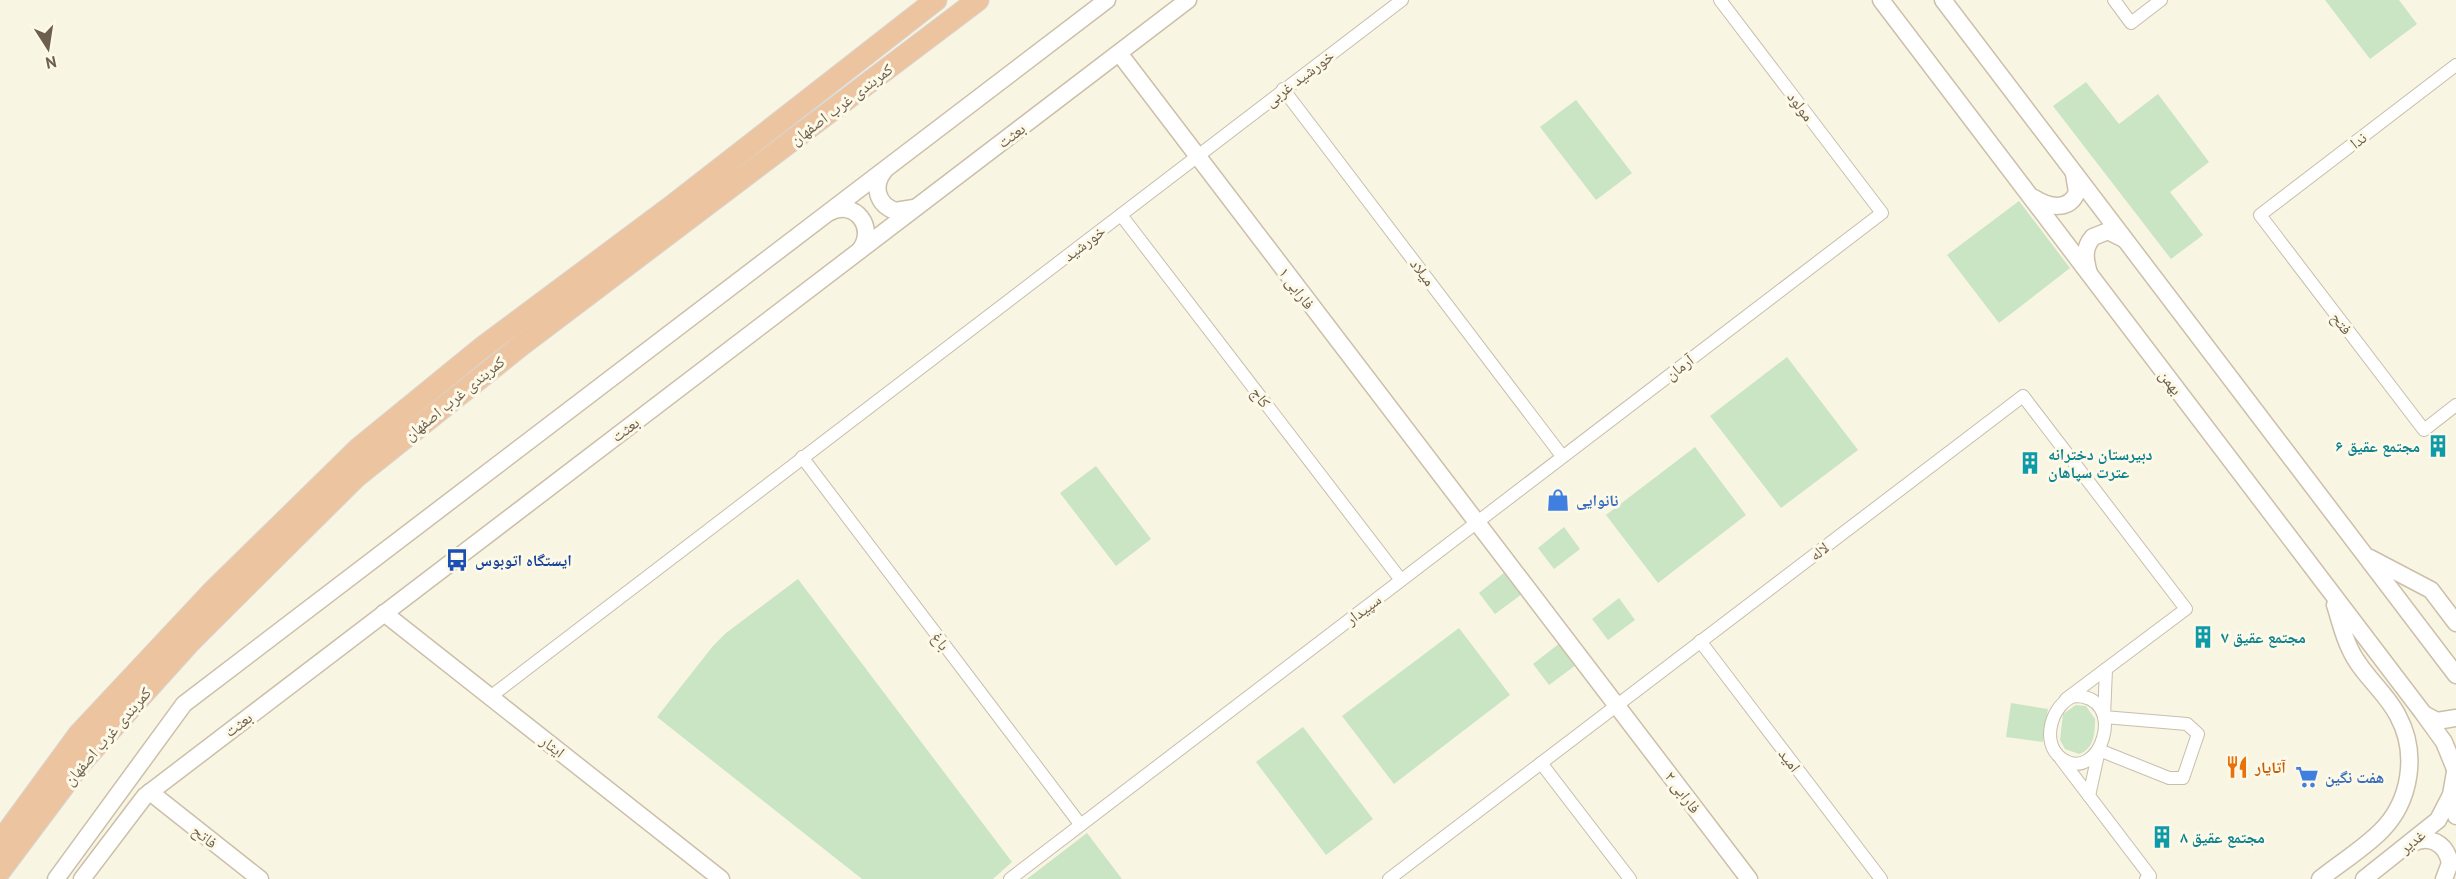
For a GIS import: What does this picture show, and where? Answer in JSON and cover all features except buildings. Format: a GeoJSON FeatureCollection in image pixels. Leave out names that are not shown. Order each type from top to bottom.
{"type":"FeatureCollection","features":[{"type":"Feature","properties":{"kind":"highway","name":"کمربندی غرب اصفهان"},"geometry":{"type":"LineString","coordinates":[[0,842],[79,734],[212,592],[358,449],[483,347],[672,206],[936,0]]}},
{"type":"Feature","properties":{"kind":"highway","name":"کمربندی غرب اصفهان"},"geometry":{"type":"LineString","coordinates":[[0,871],[81,763],[105,736],[191,641],[356,477],[524,343],[978,0]]}},
{"type":"Feature","properties":{"kind":"main road"},"geometry":{"type":"LineString","coordinates":[[56,879],[184,704],[1107,0]]}},
{"type":"Feature","properties":{"kind":"main road","name":"بعثت"},"geometry":{"type":"LineString","coordinates":[[82,879],[150,792],[1188,0]]}},
{"type":"Feature","properties":{"kind":"main road","name":"بهمن"},"geometry":{"type":"LineString","coordinates":[[1881,0],[2423,713],[2444,742],[2455,768]]}},
{"type":"Feature","properties":{"kind":"main road"},"geometry":{"type":"LineString","coordinates":[[1943,0],[2456,675]]}},
{"type":"Feature","properties":{"kind":"main road","name":"فارابی ۱"},"geometry":{"type":"LineString","coordinates":[[1119,53],[1616,705]]}},
{"type":"Feature","properties":{"kind":"main road"},"geometry":{"type":"LineString","coordinates":[[886,168],[877,185],[877,192],[883,204],[895,211],[910,210],[916,207]]}},
{"type":"Feature","properties":{"kind":"main road"},"geometry":{"type":"LineString","coordinates":[[2031,196],[2048,206],[2056,207],[2067,204],[2077,192],[2072,169]]}},
{"type":"Feature","properties":{"kind":"main road"},"geometry":{"type":"LineString","coordinates":[[827,214],[834,210],[849,209],[862,218],[867,232],[862,247],[857,252]]}},
{"type":"Feature","properties":{"kind":"main road"},"geometry":{"type":"LineString","coordinates":[[2090,274],[2085,257],[2087,247],[2093,237],[2108,231],[2128,241]]}},
{"type":"Feature","properties":{"kind":"main road"},"geometry":{"type":"LineString","coordinates":[[2367,556],[2431,590],[2456,623]]}},
{"type":"Feature","properties":{"kind":"main road"},"geometry":{"type":"LineString","coordinates":[[2320,879],[2371,840],[2392,818],[2406,790],[2410,759],[2406,736],[2398,715],[2350,650],[2329,591]]}},
{"type":"Feature","properties":{"kind":"main road","name":"ایثار"},"geometry":{"type":"LineString","coordinates":[[384,613],[721,879]]}},
{"type":"Feature","properties":{"kind":"main road","name":"فارابی ۲"},"geometry":{"type":"LineString","coordinates":[[1616,705],[1749,879]]}},
{"type":"Feature","properties":{"kind":"main road"},"geometry":{"type":"LineString","coordinates":[[2423,713],[2437,721],[2456,718]]}},
{"type":"Feature","properties":{"kind":"main road"},"geometry":{"type":"LineString","coordinates":[[2455,768],[2451,795],[2456,816]]}},
{"type":"Feature","properties":{"kind":"main road","name":"فاتح"},"geometry":{"type":"LineString","coordinates":[[150,792],[256,878]]}},
{"type":"Feature","properties":{"kind":"main road","name":"غدیر"},"geometry":{"type":"LineString","coordinates":[[2364,879],[2438,820],[2451,795]]}},
{"type":"Feature","properties":{"kind":"main road"},"geometry":{"type":"LineString","coordinates":[[2410,844],[2417,840],[2432,840],[2445,849],[2450,863],[2445,879]]}},
{"type":"Feature","properties":{"kind":"main road"},"geometry":{"type":"LineString","coordinates":[[2445,879],[2456,872]]}},
{"type":"Feature","properties":{"kind":"street","name":"خورشید غربی"},"geometry":{"type":"LineString","coordinates":[[1197,156],[1402,0]]}},
{"type":"Feature","properties":{"kind":"street","name":"مولود"},"geometry":{"type":"LineString","coordinates":[[1720,0],[1882,213]]}},
{"type":"Feature","properties":{"kind":"street"},"geometry":{"type":"LineString","coordinates":[[2114,0],[2132,23],[2161,0]]}},
{"type":"Feature","properties":{"kind":"street","name":"ندا"},"geometry":{"type":"LineString","coordinates":[[2260,215],[2456,65]]}},
{"type":"Feature","properties":{"kind":"street","name":"میلاد"},"geometry":{"type":"LineString","coordinates":[[1283,89],[1562,456]]}},
{"type":"Feature","properties":{"kind":"street","name":"خورشید"},"geometry":{"type":"LineString","coordinates":[[490,697],[1197,156]]}},
{"type":"Feature","properties":{"kind":"street","name":"آرمان"},"geometry":{"type":"LineString","coordinates":[[1477,522],[1882,213]]}},
{"type":"Feature","properties":{"kind":"street","name":"کاج"},"geometry":{"type":"LineString","coordinates":[[1121,215],[1401,580]]}},
{"type":"Feature","properties":{"kind":"street","name":"فتح"},"geometry":{"type":"LineString","coordinates":[[2260,215],[2424,430],[2456,405]]}},
{"type":"Feature","properties":{"kind":"street","name":"لاله"},"geometry":{"type":"LineString","coordinates":[[1389,879],[2023,396],[2186,609],[2106,669]]}},
{"type":"Feature","properties":{"kind":"street","name":"باغ"},"geometry":{"type":"LineString","coordinates":[[802,457],[1080,824]]}},
{"type":"Feature","properties":{"kind":"street","name":"سپیدار"},"geometry":{"type":"LineString","coordinates":[[1010,879],[1477,522]]}},
{"type":"Feature","properties":{"kind":"street","name":"امید"},"geometry":{"type":"LineString","coordinates":[[1700,641],[1881,879]]}},
{"type":"Feature","properties":{"kind":"street"},"geometry":{"type":"LineString","coordinates":[[2106,669],[2066,699],[2055,711],[2051,742],[2058,756],[2148,878]]}},
{"type":"Feature","properties":{"kind":"street"},"geometry":{"type":"LineString","coordinates":[[2089,796],[2104,717],[2106,669]]}},
{"type":"Feature","properties":{"kind":"street"},"geometry":{"type":"LineString","coordinates":[[2066,699],[2082,696],[2090,699],[2097,703],[2104,717]]}},
{"type":"Feature","properties":{"kind":"street"},"geometry":{"type":"LineString","coordinates":[[2099,750],[2169,778],[2183,778],[2198,734],[2187,724],[2104,717]]}},
{"type":"Feature","properties":{"kind":"street"},"geometry":{"type":"LineString","coordinates":[[2058,756],[2073,763],[2081,763],[2089,760],[2099,750]]}},
{"type":"Feature","properties":{"kind":"street"},"geometry":{"type":"LineString","coordinates":[[1541,763],[1630,879]]}},
{"type":"Feature","properties":{"kind":"green space"},"geometry":{"type":"Polygon","coordinates":[[[2325,0],[2399,0],[2417,24],[2370,59],[2325,0]]]}},
{"type":"Feature","properties":{"kind":"green space"},"geometry":{"type":"Polygon","coordinates":[[[2086,82],[2119,124],[2158,94],[2209,162],[2170,192],[2203,235],[2171,259],[2053,106],[2086,82]]]}},
{"type":"Feature","properties":{"kind":"green space"},"geometry":{"type":"Polygon","coordinates":[[[1576,100],[1632,173],[1596,200],[1540,127],[1576,100]]]}},
{"type":"Feature","properties":{"kind":"green space"},"geometry":{"type":"Polygon","coordinates":[[[2019,201],[2070,268],[1999,323],[1947,255],[2019,201]]]}},
{"type":"Feature","properties":{"kind":"green space"},"geometry":{"type":"Polygon","coordinates":[[[1787,357],[1858,450],[1781,508],[1710,416],[1787,357]]]}},
{"type":"Feature","properties":{"kind":"green space"},"geometry":{"type":"Polygon","coordinates":[[[1695,447],[1746,515],[1658,583],[1606,515],[1695,447]]]}},
{"type":"Feature","properties":{"kind":"green space"},"geometry":{"type":"Polygon","coordinates":[[[1096,466],[1151,539],[1116,566],[1060,493],[1096,466]]]}},
{"type":"Feature","properties":{"kind":"green space"},"geometry":{"type":"Polygon","coordinates":[[[1564,527],[1580,549],[1554,569],[1538,548],[1564,527]]]}},
{"type":"Feature","properties":{"kind":"green space"},"geometry":{"type":"Polygon","coordinates":[[[1505,572],[1522,594],[1495,614],[1479,593],[1505,572]]]}},
{"type":"Feature","properties":{"kind":"green space"},"geometry":{"type":"Polygon","coordinates":[[[798,579],[1012,862],[993,879],[862,879],[657,717],[726,633],[798,579]]]}},
{"type":"Feature","properties":{"kind":"green space"},"geometry":{"type":"Polygon","coordinates":[[[1619,598],[1635,620],[1608,640],[1592,619],[1619,598]]]}},
{"type":"Feature","properties":{"kind":"green space"},"geometry":{"type":"Polygon","coordinates":[[[1459,628],[1510,695],[1394,784],[1342,716],[1459,628]]]}},
{"type":"Feature","properties":{"kind":"green space"},"geometry":{"type":"Polygon","coordinates":[[[1560,643],[1576,665],[1549,685],[1533,664],[1560,643]]]}},
{"type":"Feature","properties":{"kind":"green space"},"geometry":{"type":"Polygon","coordinates":[[[2011,703],[2048,709],[2043,742],[2006,737],[2011,703]]]}},
{"type":"Feature","properties":{"kind":"green space"},"geometry":{"type":"Polygon","coordinates":[[[2076,705],[2086,706],[2095,719],[2091,744],[2079,754],[2065,749],[2060,740],[2063,714],[2076,705]]]}},
{"type":"Feature","properties":{"kind":"green space"},"geometry":{"type":"Polygon","coordinates":[[[1303,727],[1373,819],[1326,855],[1256,762],[1303,727]]]}},
{"type":"Feature","properties":{"kind":"green space"},"geometry":{"type":"Polygon","coordinates":[[[1087,833],[1122,879],[1027,879],[1087,833]]]}},
{"type":"Feature","properties":{"kind":"place","name":"مجتمع عقیق ۶"},"geometry":{"type":"Point","coordinates":[2438,446]}},
{"type":"Feature","properties":{"kind":"place","name":"دبیرستان دخترانه عترت سپاهان"},"geometry":{"type":"Point","coordinates":[2030,463]}},
{"type":"Feature","properties":{"kind":"place","name":"نانوایی"},"geometry":{"type":"Point","coordinates":[1558,500]}},
{"type":"Feature","properties":{"kind":"place","name":"ایستگاه اتوبوس"},"geometry":{"type":"Point","coordinates":[457,560]}},
{"type":"Feature","properties":{"kind":"place","name":"مجتمع عقیق ۷"},"geometry":{"type":"Point","coordinates":[2203,637]}},
{"type":"Feature","properties":{"kind":"place","name":"آتایار"},"geometry":{"type":"Point","coordinates":[2237,767]}},
{"type":"Feature","properties":{"kind":"place","name":"هفت نگین"},"geometry":{"type":"Point","coordinates":[2307,777]}},
{"type":"Feature","properties":{"kind":"place","name":"مجتمع عقیق ۸"},"geometry":{"type":"Point","coordinates":[2162,837]}}]}
